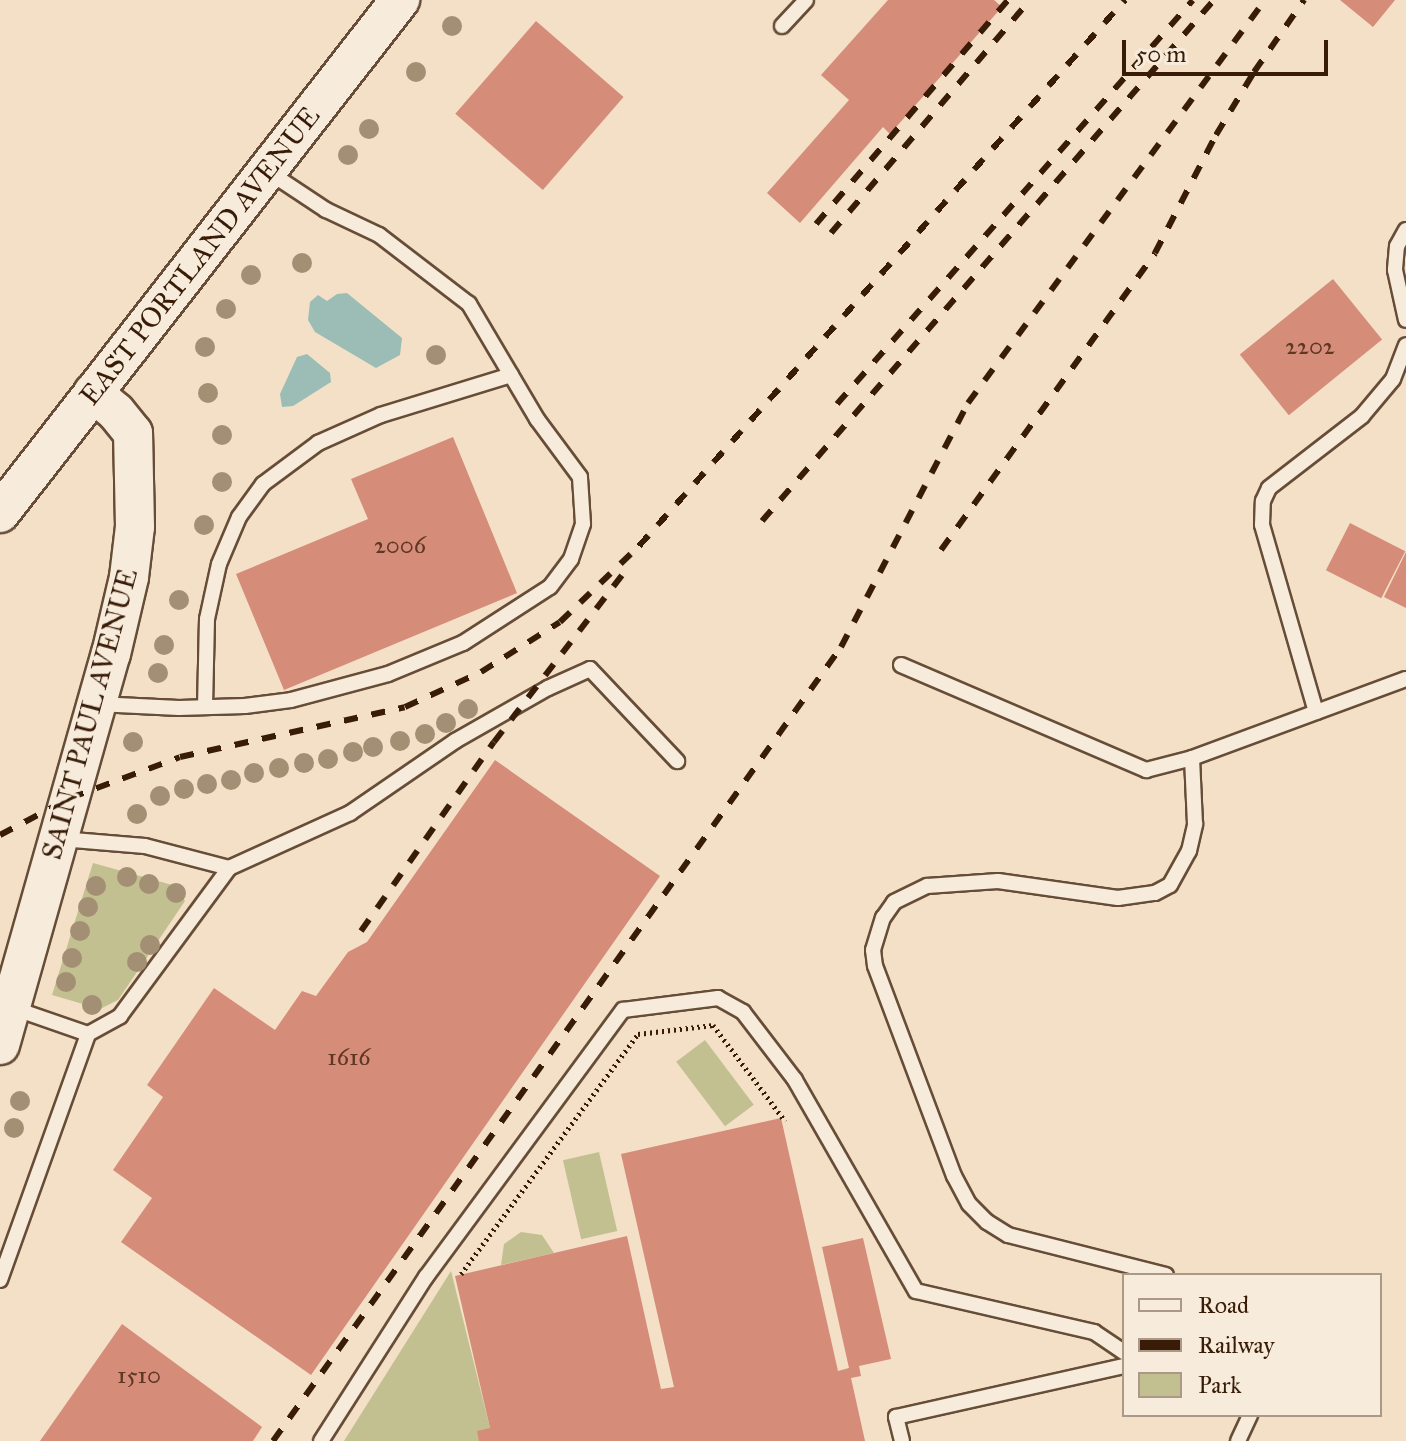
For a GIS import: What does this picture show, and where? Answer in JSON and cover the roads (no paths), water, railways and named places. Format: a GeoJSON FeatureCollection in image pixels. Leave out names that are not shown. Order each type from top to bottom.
{"type":"FeatureCollection","features":[{"type":"Feature","properties":{"kind":"street","name":"EAST PORTLAND AVENUE"},"geometry":{"type":"LineString","coordinates":[[0,513],[400,0]]}},
{"type":"Feature","properties":{"kind":"street","name":"SAINT PAUL AVENUE"},"geometry":{"type":"LineString","coordinates":[[0,1045],[97,704],[129,577],[135,527],[133,433],[116,412],[93,393]]}},
{"type":"Feature","properties":{"kind":"lane"},"geometry":{"type":"LineString","coordinates":[[782,26],[806,0]]}},
{"type":"Feature","properties":{"kind":"lane"},"geometry":{"type":"LineString","coordinates":[[97,704],[205,707],[291,700],[388,674],[463,643],[550,587],[571,559],[583,524],[580,477],[511,375],[469,304],[379,235],[326,210],[267,170]]}},
{"type":"Feature","properties":{"kind":"lane"},"geometry":{"type":"LineString","coordinates":[[1406,230],[1397,246],[1395,270],[1406,320]]}},
{"type":"Feature","properties":{"kind":"lane"},"geometry":{"type":"LineString","coordinates":[[1316,712],[1262,525],[1263,501],[1269,488],[1362,416],[1393,379],[1406,345]]}},
{"type":"Feature","properties":{"kind":"lane"},"geometry":{"type":"LineString","coordinates":[[205,707],[207,619],[219,564],[239,517],[263,484],[318,443],[356,426],[511,375]]}},
{"type":"Feature","properties":{"kind":"lane"},"geometry":{"type":"LineString","coordinates":[[901,665],[1146,770],[1192,758],[1406,679]]}},
{"type":"Feature","properties":{"kind":"lane"},"geometry":{"type":"LineString","coordinates":[[0,1280],[88,1034],[120,1016],[229,868],[350,813],[455,741],[548,688],[590,669],[677,761]]}},
{"type":"Feature","properties":{"kind":"lane"},"geometry":{"type":"LineString","coordinates":[[1158,1273],[1008,1235],[987,1222],[969,1204],[942,1146],[875,966],[873,950],[883,918],[894,902],[927,886],[998,881],[1118,898],[1155,893],[1170,885],[1185,861],[1195,824],[1192,758]]}},
{"type":"Feature","properties":{"kind":"lane"},"geometry":{"type":"LineString","coordinates":[[58,839],[145,846],[229,868]]}},
{"type":"Feature","properties":{"kind":"lane"},"geometry":{"type":"LineString","coordinates":[[321,1441],[426,1277],[623,1010],[718,998],[743,1012],[795,1080],[916,1291],[1094,1332],[1122,1351]]}},
{"type":"Feature","properties":{"kind":"lane"},"geometry":{"type":"LineString","coordinates":[[11,1007],[88,1034]]}},
{"type":"Feature","properties":{"kind":"lane"},"geometry":{"type":"LineString","coordinates":[[902,1441],[896,1417],[1122,1366]]}},
{"type":"Feature","properties":{"kind":"lane"},"geometry":{"type":"LineString","coordinates":[[1238,1441],[1249,1417]]}},
{"type":"Feature","properties":{"kind":"water"},"geometry":{"type":"Polygon","coordinates":[[[347,293],[402,338],[400,355],[376,368],[315,332],[308,320],[310,302],[318,295],[327,301],[337,294],[347,293]]]}},
{"type":"Feature","properties":{"kind":"water"},"geometry":{"type":"Polygon","coordinates":[[[307,354],[330,373],[331,382],[293,406],[282,407],[280,394],[297,357],[307,354]]]}},
{"type":"Feature","properties":{"kind":"railway"},"geometry":{"type":"LineString","coordinates":[[816,224],[1008,0]]}},
{"type":"Feature","properties":{"kind":"railway"},"geometry":{"type":"LineString","coordinates":[[831,233],[1030,0]]}},
{"type":"Feature","properties":{"kind":"railway"},"geometry":{"type":"LineString","coordinates":[[0,835],[70,798],[180,757],[405,707],[481,672],[560,622],[639,546],[1125,0]]}},
{"type":"Feature","properties":{"kind":"railway"},"geometry":{"type":"LineString","coordinates":[[837,404],[1193,0]]}},
{"type":"Feature","properties":{"kind":"railway"},"geometry":{"type":"LineString","coordinates":[[762,521],[1214,0]]}},
{"type":"Feature","properties":{"kind":"railway"},"geometry":{"type":"LineString","coordinates":[[273,1441],[841,647],[968,403],[1265,0]]}},
{"type":"Feature","properties":{"kind":"railway"},"geometry":{"type":"LineString","coordinates":[[941,550],[1155,253],[1216,135],[1254,72],[1304,0]]}},
{"type":"Feature","properties":{"kind":"railway"},"geometry":{"type":"LineString","coordinates":[[361,931],[494,742],[626,570]]}}]}
